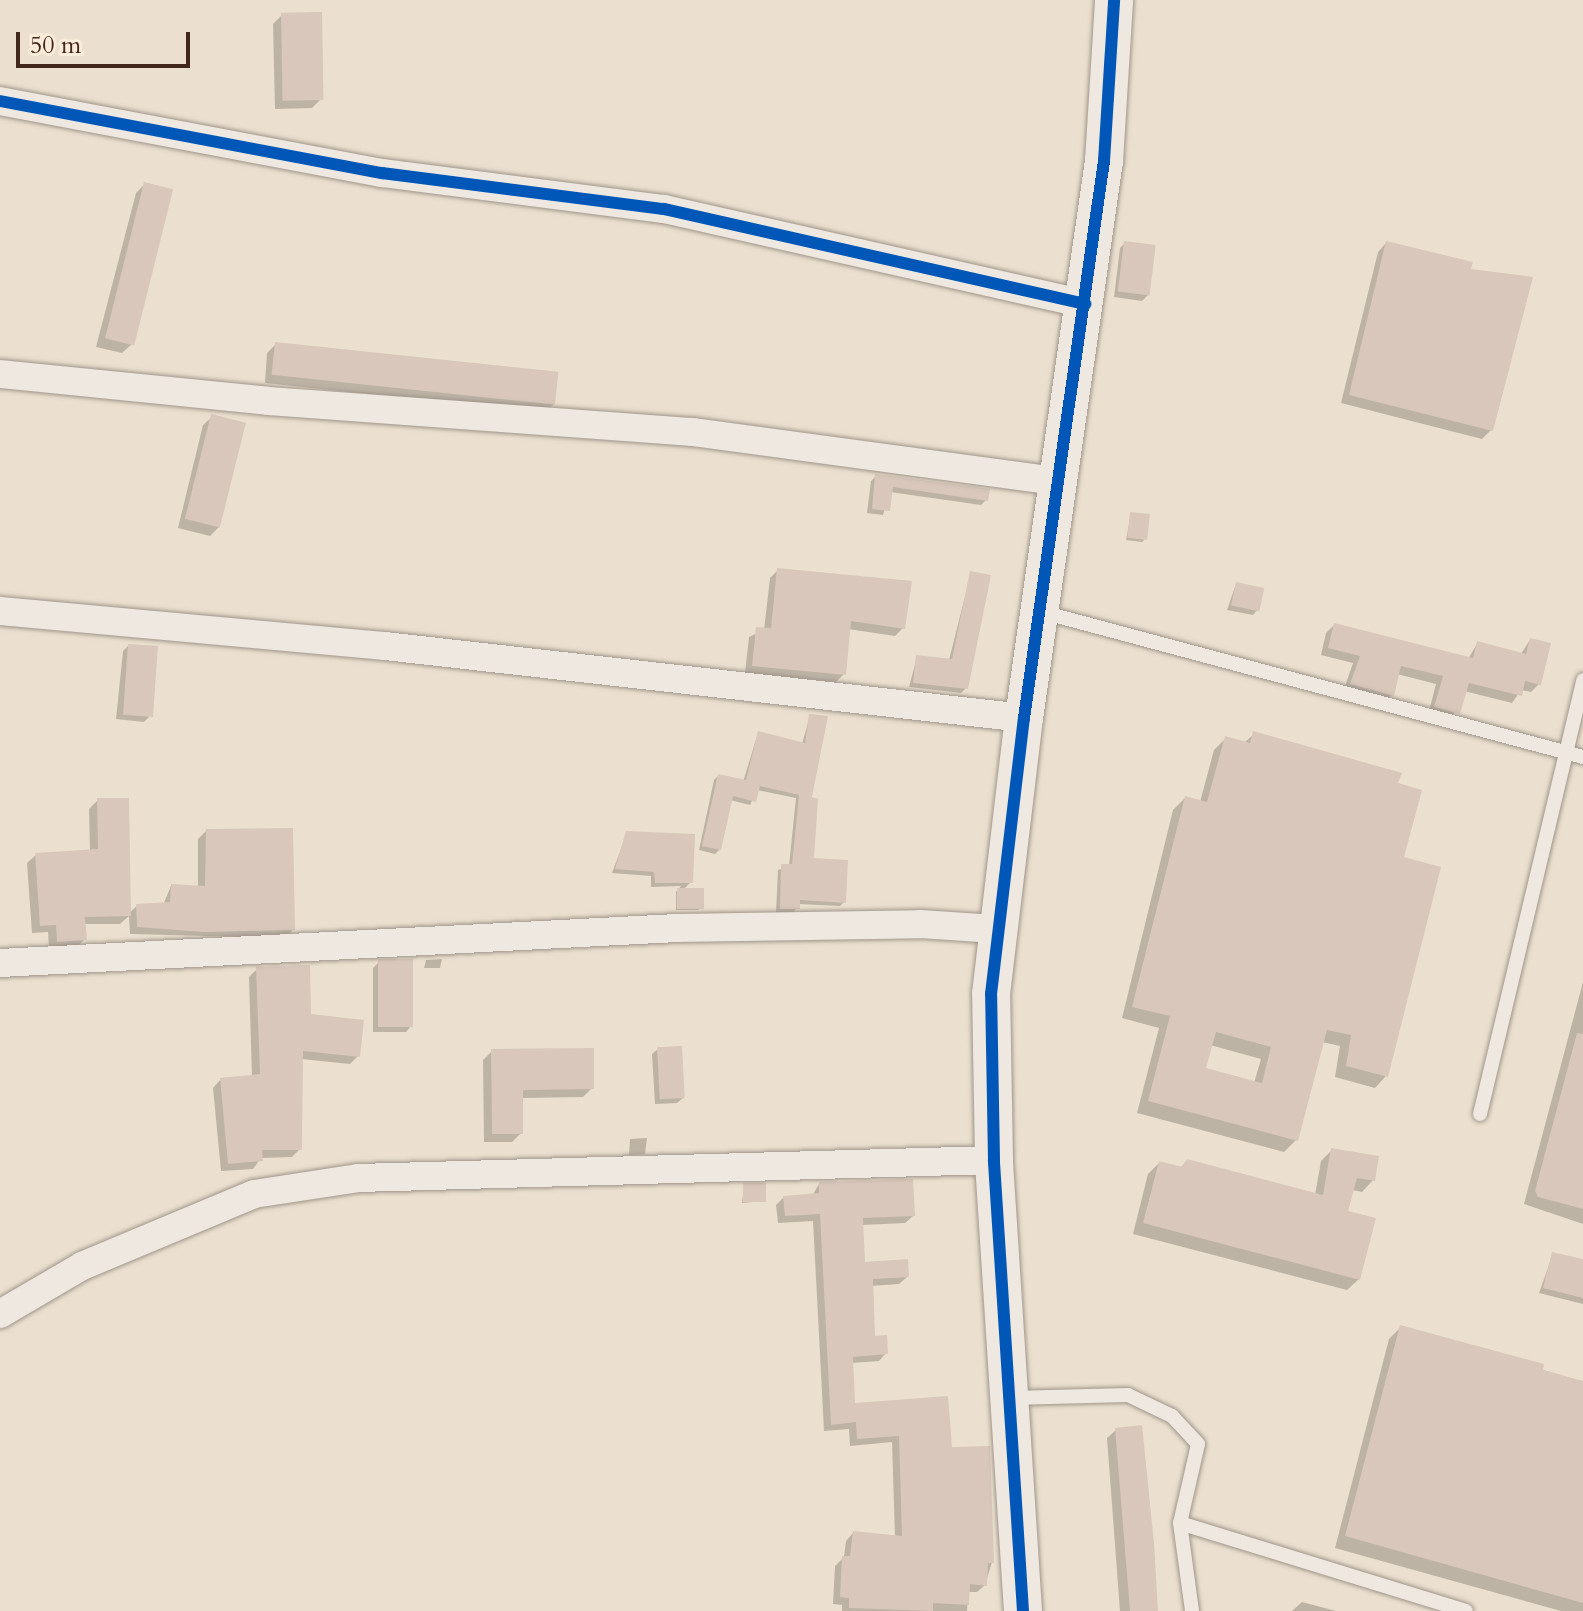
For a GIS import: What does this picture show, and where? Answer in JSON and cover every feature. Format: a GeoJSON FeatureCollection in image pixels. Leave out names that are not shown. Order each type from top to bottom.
{"type":"FeatureCollection","features":[{"type":"Feature","properties":{"kind":"street"},"geometry":{"type":"LineString","coordinates":[[1023,1611],[994,1160],[991,994],[996,929],[1056,481],[1085,304],[1104,161],[1114,0]]}},
{"type":"Feature","properties":{"kind":"street"},"geometry":{"type":"LineString","coordinates":[[0,101],[382,173],[664,209],[1085,304]]}},
{"type":"Feature","properties":{"kind":"street"},"geometry":{"type":"LineString","coordinates":[[0,374],[269,401],[693,432],[1056,481]]}},
{"type":"Feature","properties":{"kind":"street"},"geometry":{"type":"LineString","coordinates":[[0,611],[385,646],[1024,718]]}},
{"type":"Feature","properties":{"kind":"street"},"geometry":{"type":"LineString","coordinates":[[0,963],[676,928],[920,924],[996,929]]}},
{"type":"Feature","properties":{"kind":"street"},"geometry":{"type":"LineString","coordinates":[[0,1314],[82,1266],[254,1194],[358,1178],[994,1160]]}},
{"type":"Feature","properties":{"kind":"lane"},"geometry":{"type":"LineString","coordinates":[[1041,611],[1583,757]]}},
{"type":"Feature","properties":{"kind":"lane"},"geometry":{"type":"LineString","coordinates":[[1480,1114],[1583,680]]}},
{"type":"Feature","properties":{"kind":"lane"},"geometry":{"type":"LineString","coordinates":[[1011,1398],[1128,1395],[1172,1416],[1198,1444],[1180,1523],[1192,1611]]}},
{"type":"Feature","properties":{"kind":"lane"},"geometry":{"type":"LineString","coordinates":[[1180,1523],[1466,1611]]}},
{"type":"Feature","properties":{"kind":"building"},"geometry":{"type":"Polygon","coordinates":[[[322,12],[324,100],[283,101],[281,13],[322,12]]]}},
{"type":"Feature","properties":{"kind":"building"},"geometry":{"type":"Polygon","coordinates":[[[144,182],[173,189],[134,345],[105,338],[144,182]]]}},
{"type":"Feature","properties":{"kind":"building"},"geometry":{"type":"Polygon","coordinates":[[[1124,241],[1156,245],[1150,296],[1118,292],[1124,241]]]}},
{"type":"Feature","properties":{"kind":"building"},"geometry":{"type":"Polygon","coordinates":[[[1386,241],[1473,262],[1471,269],[1533,277],[1493,431],[1349,395],[1386,241]]]}},
{"type":"Feature","properties":{"kind":"building"},"geometry":{"type":"Polygon","coordinates":[[[275,342],[558,372],[555,405],[272,375],[275,342]]]}},
{"type":"Feature","properties":{"kind":"building"},"geometry":{"type":"Polygon","coordinates":[[[211,414],[246,423],[220,528],[185,519],[211,414]]]}},
{"type":"Feature","properties":{"kind":"building"},"geometry":{"type":"Polygon","coordinates":[[[875,474],[990,489],[988,501],[893,487],[890,511],[872,509],[875,474]]]}},
{"type":"Feature","properties":{"kind":"building"},"geometry":{"type":"Polygon","coordinates":[[[1130,512],[1150,514],[1147,540],[1127,538],[1130,512]]]}},
{"type":"Feature","properties":{"kind":"building"},"geometry":{"type":"Polygon","coordinates":[[[777,568],[912,581],[905,629],[851,621],[846,675],[752,666],[756,627],[771,628],[777,568]]]}},
{"type":"Feature","properties":{"kind":"building"},"geometry":{"type":"Polygon","coordinates":[[[970,571],[991,575],[968,689],[913,683],[916,655],[952,659],[970,571]]]}},
{"type":"Feature","properties":{"kind":"building"},"geometry":{"type":"Polygon","coordinates":[[[1236,582],[1264,588],[1259,612],[1231,605],[1236,582]]]}},
{"type":"Feature","properties":{"kind":"building"},"geometry":{"type":"Polygon","coordinates":[[[1334,623],[1473,658],[1477,641],[1526,654],[1530,638],[1551,643],[1541,685],[1525,681],[1522,696],[1469,683],[1460,714],[1434,707],[1443,676],[1401,666],[1394,696],[1350,684],[1360,656],[1328,648],[1334,623]]]}},
{"type":"Feature","properties":{"kind":"building"},"geometry":{"type":"Polygon","coordinates":[[[128,644],[158,646],[153,717],[123,715],[128,644]]]}},
{"type":"Feature","properties":{"kind":"building"},"geometry":{"type":"Polygon","coordinates":[[[809,714],[828,716],[812,797],[818,799],[814,858],[848,860],[846,903],[800,900],[800,909],[780,909],[781,864],[792,864],[799,795],[760,786],[756,802],[733,796],[721,850],[702,846],[718,774],[746,780],[758,731],[805,743],[809,714]]]}},
{"type":"Feature","properties":{"kind":"building"},"geometry":{"type":"Polygon","coordinates":[[[1253,731],[1402,773],[1398,783],[1422,790],[1404,857],[1441,867],[1388,1077],[1346,1066],[1351,1035],[1327,1030],[1298,1141],[1148,1101],[1170,1016],[1132,1007],[1185,796],[1207,802],[1225,736],[1250,743],[1253,731]],[[1216,1032],[1206,1068],[1262,1083],[1271,1047],[1216,1032]]]}},
{"type":"Feature","properties":{"kind":"building"},"geometry":{"type":"Polygon","coordinates":[[[97,798],[129,798],[131,916],[85,917],[87,940],[57,942],[56,925],[40,926],[35,853],[98,849],[97,798]]]}},
{"type":"Feature","properties":{"kind":"building"},"geometry":{"type":"Polygon","coordinates":[[[293,828],[295,930],[204,932],[137,927],[136,904],[170,902],[171,884],[205,886],[206,829],[293,828]]]}},
{"type":"Feature","properties":{"kind":"building"},"geometry":{"type":"Polygon","coordinates":[[[626,831],[695,834],[693,883],[655,883],[654,872],[615,869],[626,831]]]}},
{"type":"Feature","properties":{"kind":"building"},"geometry":{"type":"Polygon","coordinates":[[[677,888],[704,888],[704,909],[677,909],[677,888]]]}},
{"type":"Feature","properties":{"kind":"building"},"geometry":{"type":"Polygon","coordinates":[[[378,959],[413,959],[413,1027],[378,1027],[378,959]]]}},
{"type":"Feature","properties":{"kind":"building"},"geometry":{"type":"Polygon","coordinates":[[[310,965],[311,1014],[364,1020],[360,1057],[303,1051],[302,1150],[262,1150],[263,1161],[228,1164],[220,1078],[260,1074],[256,967],[310,965]]]}},
{"type":"Feature","properties":{"kind":"building"},"geometry":{"type":"Polygon","coordinates":[[[1577,1033],[1583,1034],[1583,1209],[1538,1197],[1535,1191],[1577,1033]]]}},
{"type":"Feature","properties":{"kind":"building"},"geometry":{"type":"Polygon","coordinates":[[[682,1046],[685,1098],[660,1099],[657,1047],[682,1046]]]}},
{"type":"Feature","properties":{"kind":"building"},"geometry":{"type":"Polygon","coordinates":[[[594,1048],[594,1089],[523,1090],[523,1134],[492,1134],[491,1049],[594,1048]]]}},
{"type":"Feature","properties":{"kind":"building"},"geometry":{"type":"Polygon","coordinates":[[[1331,1148],[1379,1156],[1375,1181],[1357,1178],[1348,1211],[1376,1218],[1360,1280],[1143,1223],[1159,1161],[1182,1167],[1187,1159],[1323,1195],[1331,1148]]]}},
{"type":"Feature","properties":{"kind":"building"},"geometry":{"type":"Polygon","coordinates":[[[913,1179],[915,1216],[863,1218],[865,1262],[908,1259],[909,1277],[873,1279],[875,1336],[887,1335],[888,1354],[853,1357],[855,1403],[948,1396],[952,1447],[990,1446],[994,1563],[988,1563],[987,1586],[970,1584],[969,1605],[933,1603],[933,1611],[849,1608],[849,1598],[840,1597],[842,1556],[850,1556],[853,1531],[902,1536],[899,1436],[857,1439],[856,1422],[831,1425],[820,1214],[785,1216],[783,1196],[819,1193],[819,1182],[913,1179]]]}},
{"type":"Feature","properties":{"kind":"building"},"geometry":{"type":"Polygon","coordinates":[[[743,1183],[766,1183],[766,1202],[743,1202],[743,1183]]]}},
{"type":"Feature","properties":{"kind":"building"},"geometry":{"type":"Polygon","coordinates":[[[1552,1252],[1583,1259],[1583,1298],[1543,1288],[1552,1252]]]}},
{"type":"Feature","properties":{"kind":"building"},"geometry":{"type":"Polygon","coordinates":[[[1400,1325],[1544,1364],[1543,1370],[1583,1381],[1583,1603],[1345,1536],[1400,1325]]]}},
{"type":"Feature","properties":{"kind":"building"},"geometry":{"type":"Polygon","coordinates":[[[1142,1425],[1158,1611],[1130,1611],[1115,1428],[1142,1425]]]}},
{"type":"Feature","properties":{"kind":"cycle path"},"geometry":{"type":"LineString","coordinates":[[1023,1611],[994,1160],[991,994],[1024,718],[1104,161],[1114,0]]}},
{"type":"Feature","properties":{"kind":"cycle path"},"geometry":{"type":"LineString","coordinates":[[0,101],[382,173],[664,209],[1085,304]]}}]}
